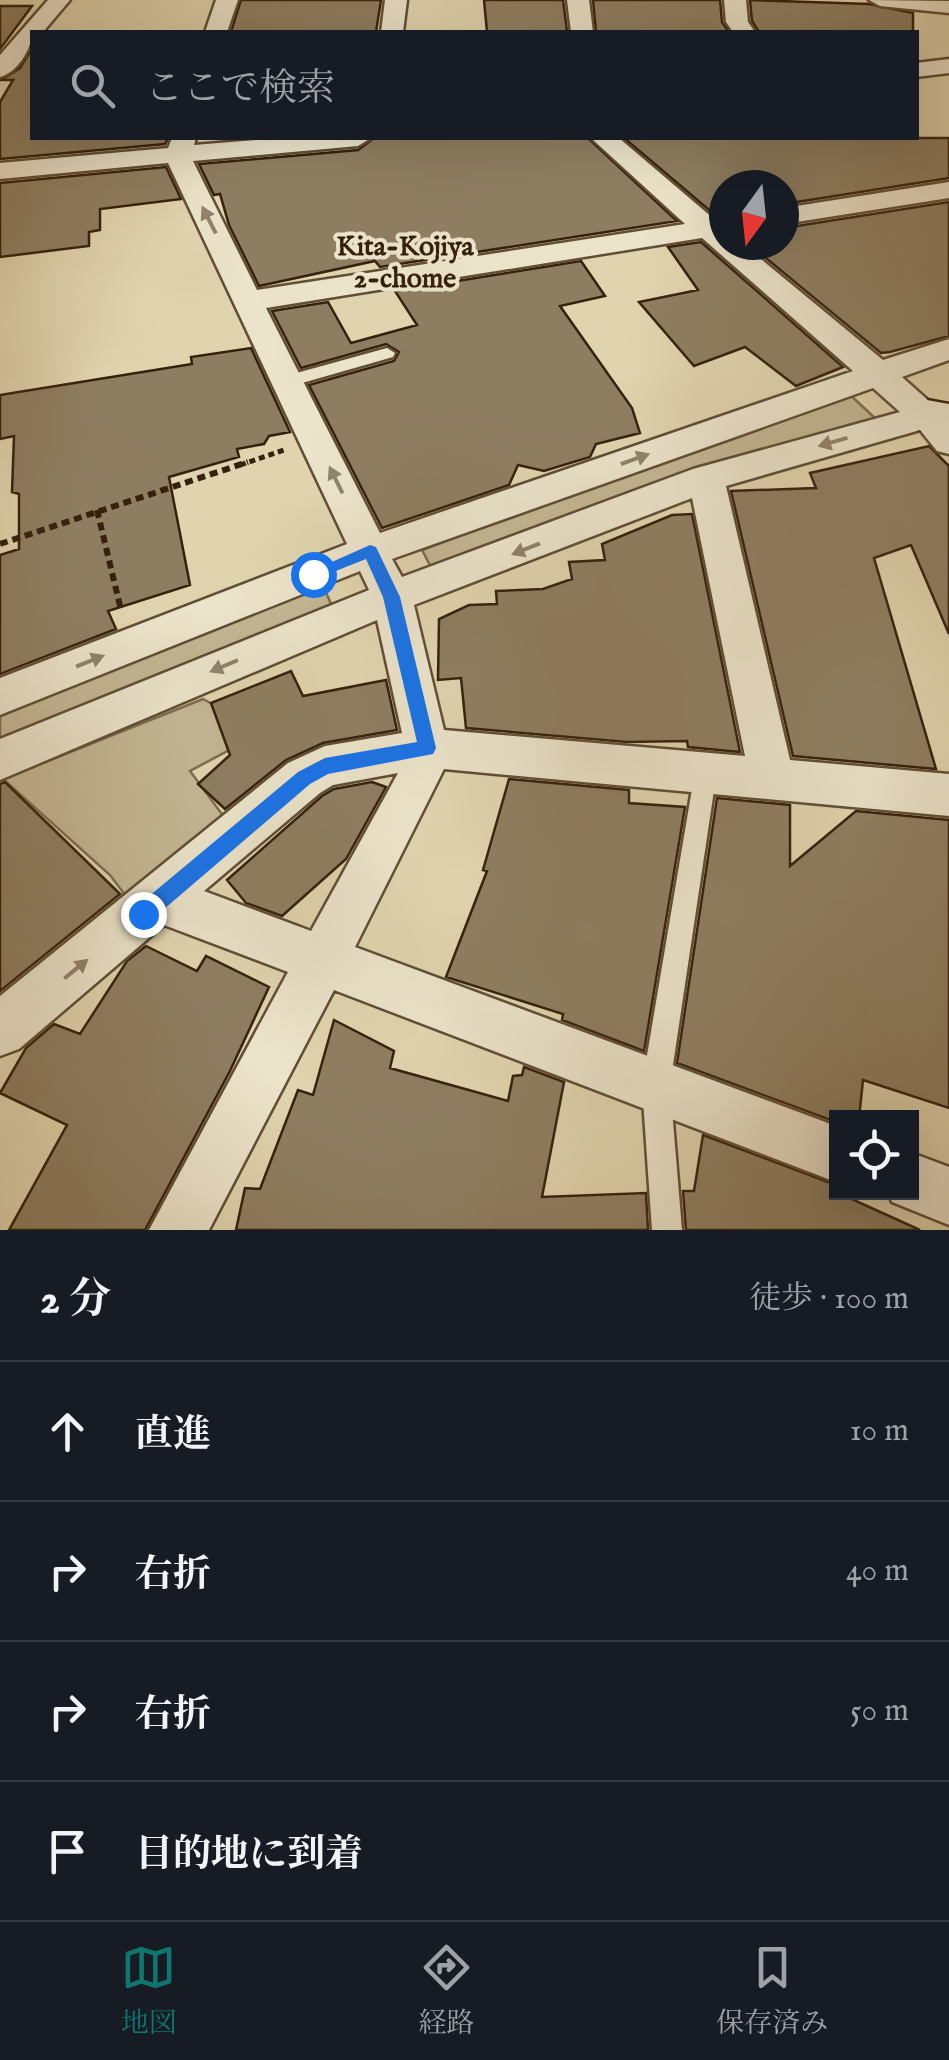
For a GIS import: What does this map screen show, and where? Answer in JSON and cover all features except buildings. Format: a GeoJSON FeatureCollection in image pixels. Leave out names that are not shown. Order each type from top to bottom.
{"type":"FeatureCollection","features":[{"type":"Feature","properties":{"kind":"street"},"geometry":{"type":"LineString","coordinates":[[32,30],[58,0]]}},
{"type":"Feature","properties":{"kind":"street"},"geometry":{"type":"LineString","coordinates":[[217,30],[226,0]]}},
{"type":"Feature","properties":{"kind":"street"},"geometry":{"type":"LineString","coordinates":[[392,30],[396,0]]}},
{"type":"Feature","properties":{"kind":"street"},"geometry":{"type":"LineString","coordinates":[[578,0],[582,30]]}},
{"type":"Feature","properties":{"kind":"street"},"geometry":{"type":"LineString","coordinates":[[735,0],[737,22],[743,30]]}},
{"type":"Feature","properties":{"kind":"street"},"geometry":{"type":"LineString","coordinates":[[880,0],[949,6]]}},
{"type":"Feature","properties":{"kind":"street"},"geometry":{"type":"LineString","coordinates":[[2,65],[30,32]]}},
{"type":"Feature","properties":{"kind":"street"},"geometry":{"type":"LineString","coordinates":[[2,65],[30,62]]}},
{"type":"Feature","properties":{"kind":"street"},"geometry":{"type":"LineString","coordinates":[[919,70],[949,66]]}},
{"type":"Feature","properties":{"kind":"street"},"geometry":{"type":"LineString","coordinates":[[0,171],[181,146],[314,140]]}},
{"type":"Feature","properties":{"kind":"street"},"geometry":{"type":"LineString","coordinates":[[606,140],[709,226]]}},
{"type":"Feature","properties":{"kind":"street"},"geometry":{"type":"LineString","coordinates":[[178,1230],[418,781],[427,748],[392,597],[288,381],[242,303],[181,146]]}},
{"type":"Feature","properties":{"kind":"street"},"geometry":{"type":"LineString","coordinates":[[799,214],[949,190]]}},
{"type":"Feature","properties":{"kind":"street"},"geometry":{"type":"LineString","coordinates":[[242,303],[709,238]]}},
{"type":"Feature","properties":{"kind":"street"},"geometry":{"type":"LineString","coordinates":[[748,260],[942,426]]}},
{"type":"Feature","properties":{"kind":"street"},"geometry":{"type":"LineString","coordinates":[[0,697],[370,551],[876,372],[949,350]]}},
{"type":"Feature","properties":{"kind":"street"},"geometry":{"type":"LineString","coordinates":[[0,760],[392,597],[706,478],[942,426]]}},
{"type":"Feature","properties":{"kind":"street"},"geometry":{"type":"LineString","coordinates":[[706,478],[773,782]]}},
{"type":"Feature","properties":{"kind":"street"},"geometry":{"type":"LineString","coordinates":[[0,1030],[304,778],[325,766],[427,748],[704,777],[949,795]]}},
{"type":"Feature","properties":{"kind":"street"},"geometry":{"type":"LineString","coordinates":[[160,899],[829,1151]]}},
{"type":"Feature","properties":{"kind":"street"},"geometry":{"type":"LineString","coordinates":[[919,1185],[949,1196]]}},
{"type":"Feature","properties":{"kind":"lane"},"geometry":{"type":"LineString","coordinates":[[288,381],[387,353]]}},
{"type":"Feature","properties":{"kind":"lane"},"geometry":{"type":"LineString","coordinates":[[667,1230],[656,1086],[704,777]]}},
{"type":"Feature","properties":{"kind":"path"},"geometry":{"type":"LineString","coordinates":[[0,544],[316,439]]}},
{"type":"Feature","properties":{"kind":"path"},"geometry":{"type":"LineString","coordinates":[[97,510],[129,645]]}},
{"type":"Feature","properties":{"kind":"shaded area"},"geometry":{"type":"Polygon","coordinates":[[[846,391],[877,420],[433,571],[422,550],[846,391]]]}},
{"type":"Feature","properties":{"kind":"shaded area"},"geometry":{"type":"Polygon","coordinates":[[[323,586],[333,608],[0,753],[0,716],[323,586]]]}},
{"type":"Feature","properties":{"kind":"shaded area"},"geometry":{"type":"Polygon","coordinates":[[[203,699],[263,732],[190,771],[247,848],[135,908],[110,875],[3,779],[203,699]]]}},
{"type":"Feature","properties":{"kind":"district","name":"Kita-Kojiya 2-chome"},"geometry":{"type":"Point","coordinates":[405,261]}},
{"type":"Feature","properties":{"kind":"route"},"geometry":{"type":"LineString","coordinates":[[143,914],[304,778],[325,766],[427,748],[392,597],[370,551],[313,574]]}}]}
